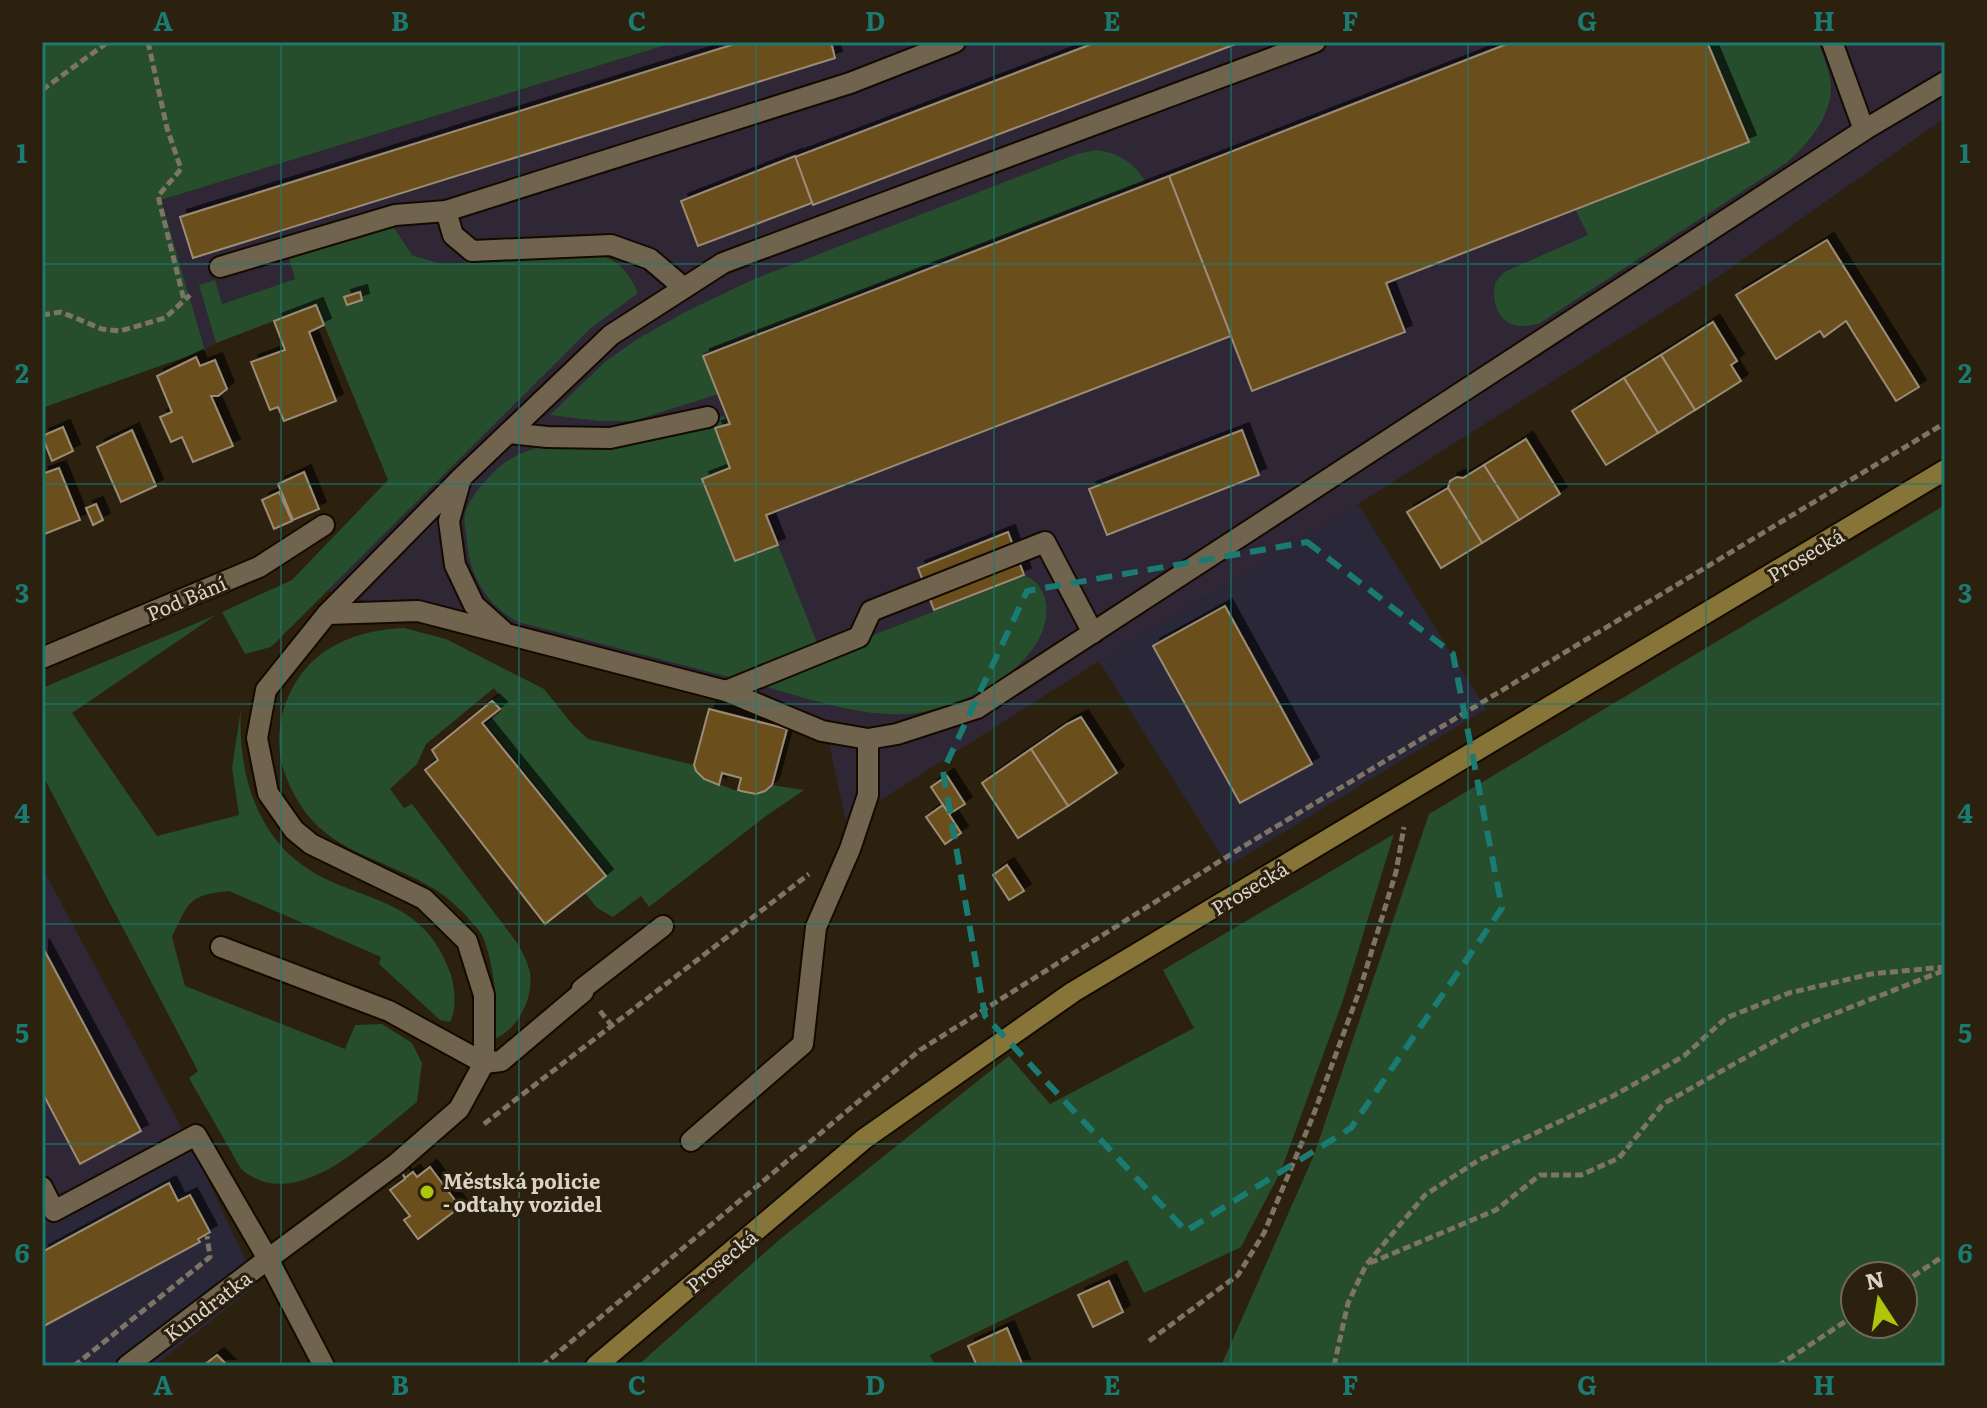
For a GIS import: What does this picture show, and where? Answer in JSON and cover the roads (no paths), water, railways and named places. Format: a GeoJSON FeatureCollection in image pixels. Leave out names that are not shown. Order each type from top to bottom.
{"type":"FeatureCollection","features":[{"type":"Feature","properties":{"kind":"main road","name":"Prosecká"},"geometry":{"type":"LineString","coordinates":[[596,1366],[853,1148],[1073,992],[1945,470]]}},
{"type":"Feature","properties":{"kind":"street"},"geometry":{"type":"LineString","coordinates":[[220,267],[395,215],[446,211],[850,83],[955,42]]}},
{"type":"Feature","properties":{"kind":"street"},"geometry":{"type":"LineString","coordinates":[[42,1187],[48,1214],[196,1135],[268,1259],[396,1164],[459,1109],[484,1063],[484,995],[467,941],[424,899],[311,844],[294,830],[268,793],[257,738],[266,690],[327,614],[461,478],[611,335],[723,263],[1315,42]]}},
{"type":"Feature","properties":{"kind":"street"},"geometry":{"type":"LineString","coordinates":[[1832,42],[1864,130]]}},
{"type":"Feature","properties":{"kind":"street"},"geometry":{"type":"LineString","coordinates":[[327,614],[418,611],[726,691],[822,731],[868,739],[897,734],[977,708],[1864,130],[1945,82]]}},
{"type":"Feature","properties":{"kind":"street"},"geometry":{"type":"LineString","coordinates":[[446,211],[453,235],[472,251],[611,245],[650,259],[684,288]]}},
{"type":"Feature","properties":{"kind":"street"},"geometry":{"type":"LineString","coordinates":[[508,433],[610,438],[708,417]]}},
{"type":"Feature","properties":{"kind":"street"},"geometry":{"type":"LineString","coordinates":[[461,478],[449,521],[455,565],[474,605],[506,634]]}},
{"type":"Feature","properties":{"kind":"street","name":"Pod Bání"},"geometry":{"type":"LineString","coordinates":[[42,658],[259,567],[324,525]]}},
{"type":"Feature","properties":{"kind":"street"},"geometry":{"type":"LineString","coordinates":[[726,691],[859,637],[871,611],[1045,542],[1093,633]]}},
{"type":"Feature","properties":{"kind":"street"},"geometry":{"type":"LineString","coordinates":[[691,1141],[803,1044],[816,927],[850,849],[868,795],[868,739]]}},
{"type":"Feature","properties":{"kind":"street"},"geometry":{"type":"LineString","coordinates":[[221,947],[389,1011],[484,1063],[501,1061],[583,992],[582,989],[663,926]]}},
{"type":"Feature","properties":{"kind":"street","name":"Kundratka"},"geometry":{"type":"LineString","coordinates":[[127,1366],[268,1259],[324,1366]]}},
{"type":"Feature","properties":{"kind":"place","name":"Městská policie - odtahy vozidel"},"geometry":{"type":"Point","coordinates":[427,1192]}}]}
